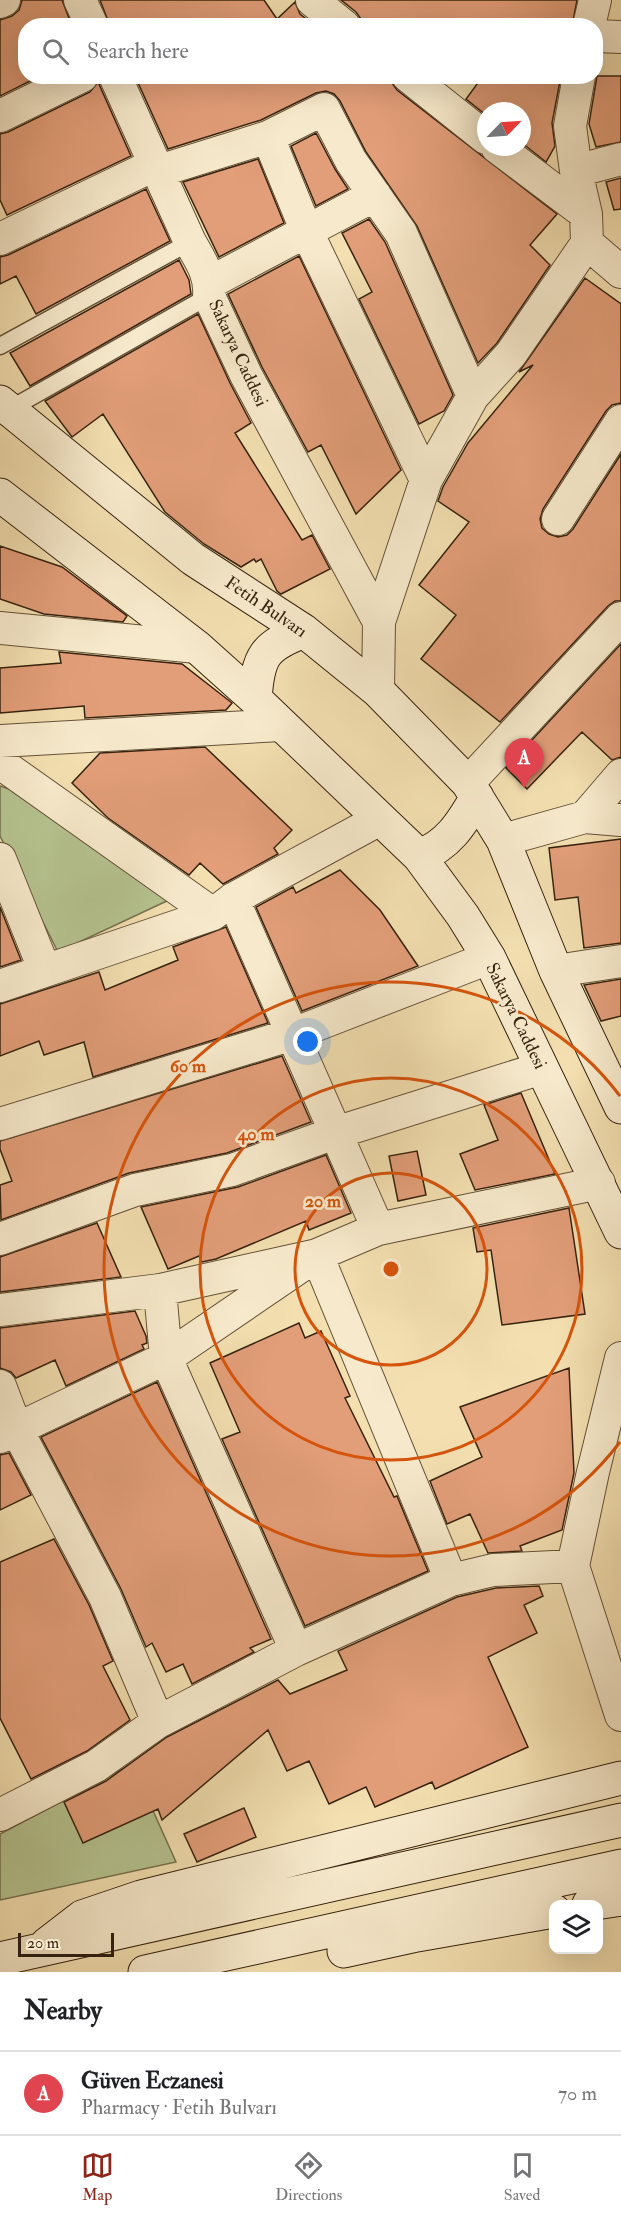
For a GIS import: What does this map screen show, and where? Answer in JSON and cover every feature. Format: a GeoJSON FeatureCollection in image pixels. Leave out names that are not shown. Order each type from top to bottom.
{"type":"FeatureCollection","features":[{"type":"Feature","properties":{"kind":"main road","name":"Fetih Bulvarı"},"geometry":{"type":"LineString","coordinates":[[5,405],[193,559],[304,632],[378,691],[473,790],[503,840]]}},
{"type":"Feature","properties":{"kind":"main road"},"geometry":{"type":"LineString","coordinates":[[0,495],[197,647],[255,699],[380,819]]}},
{"type":"Feature","properties":{"kind":"main road"},"geometry":{"type":"LineString","coordinates":[[255,699],[257,672],[266,653],[279,641],[304,632]]}},
{"type":"Feature","properties":{"kind":"main road"},"geometry":{"type":"LineString","coordinates":[[419,856],[434,851],[450,837],[463,821],[473,790]]}},
{"type":"Feature","properties":{"kind":"main road","name":"Sakarya Caddesi"},"geometry":{"type":"LineString","coordinates":[[380,819],[419,856],[463,916],[489,958],[621,1232]]}},
{"type":"Feature","properties":{"kind":"main road"},"geometry":{"type":"LineString","coordinates":[[503,840],[556,971],[621,1107]]}},
{"type":"Feature","properties":{"kind":"main road"},"geometry":{"type":"LineString","coordinates":[[38,1950],[82,1917],[141,1897],[621,1778]]}},
{"type":"Feature","properties":{"kind":"main road"},"geometry":{"type":"LineString","coordinates":[[0,1959],[621,1820]]}},
{"type":"Feature","properties":{"kind":"main road"},"geometry":{"type":"LineString","coordinates":[[145,1972],[621,1866]]}},
{"type":"Feature","properties":{"kind":"main road"},"geometry":{"type":"LineString","coordinates":[[245,1972],[417,1935],[549,1912]]}},
{"type":"Feature","properties":{"kind":"street"},"geometry":{"type":"LineString","coordinates":[[80,0],[88,18]]}},
{"type":"Feature","properties":{"kind":"street"},"geometry":{"type":"LineString","coordinates":[[312,0],[334,18]]}},
{"type":"Feature","properties":{"kind":"street"},"geometry":{"type":"LineString","coordinates":[[591,18],[595,0]]}},
{"type":"Feature","properties":{"kind":"street"},"geometry":{"type":"LineString","coordinates":[[603,36],[621,37]]}},
{"type":"Feature","properties":{"kind":"street"},"geometry":{"type":"LineString","coordinates":[[0,116],[66,84]]}},
{"type":"Feature","properties":{"kind":"street","name":"Sakarya Caddesi"},"geometry":{"type":"LineString","coordinates":[[119,84],[158,168],[246,375],[379,622]]}},
{"type":"Feature","properties":{"kind":"street"},"geometry":{"type":"LineString","coordinates":[[418,84],[477,131]]}},
{"type":"Feature","properties":{"kind":"street"},"geometry":{"type":"LineString","coordinates":[[378,691],[379,622],[426,480],[473,396],[511,354],[587,229],[570,126],[578,84]]}},
{"type":"Feature","properties":{"kind":"street"},"geometry":{"type":"LineString","coordinates":[[0,239],[158,168],[268,137],[324,109],[351,161],[401,233],[473,396]]}},
{"type":"Feature","properties":{"kind":"street"},"geometry":{"type":"LineString","coordinates":[[268,137],[307,232],[426,480]]}},
{"type":"Feature","properties":{"kind":"street"},"geometry":{"type":"LineString","coordinates":[[507,156],[587,229],[621,272]]}},
{"type":"Feature","properties":{"kind":"street"},"geometry":{"type":"LineString","coordinates":[[576,171],[621,159]]}},
{"type":"Feature","properties":{"kind":"street"},"geometry":{"type":"LineString","coordinates":[[210,289],[375,195]]}},
{"type":"Feature","properties":{"kind":"street"},"geometry":{"type":"LineString","coordinates":[[558,519],[621,421]]}},
{"type":"Feature","properties":{"kind":"street"},"geometry":{"type":"LineString","coordinates":[[473,790],[621,618]]}},
{"type":"Feature","properties":{"kind":"street"},"geometry":{"type":"LineString","coordinates":[[0,628],[197,647]]}},
{"type":"Feature","properties":{"kind":"street"},"geometry":{"type":"LineString","coordinates":[[0,741],[281,725]]}},
{"type":"Feature","properties":{"kind":"street"},"geometry":{"type":"LineString","coordinates":[[0,763],[223,907],[292,1034],[378,1229]]}},
{"type":"Feature","properties":{"kind":"street"},"geometry":{"type":"LineString","coordinates":[[585,817],[621,775]]}},
{"type":"Feature","properties":{"kind":"street"},"geometry":{"type":"LineString","coordinates":[[503,840],[585,817],[621,820]]}},
{"type":"Feature","properties":{"kind":"street"},"geometry":{"type":"LineString","coordinates":[[0,986],[223,907],[380,819]]}},
{"type":"Feature","properties":{"kind":"street"},"geometry":{"type":"LineString","coordinates":[[0,860],[45,971]]}},
{"type":"Feature","properties":{"kind":"street"},"geometry":{"type":"LineString","coordinates":[[0,1124],[292,1034],[489,958]]}},
{"type":"Feature","properties":{"kind":"street"},"geometry":{"type":"LineString","coordinates":[[556,971],[621,961]]}},
{"type":"Feature","properties":{"kind":"street"},"geometry":{"type":"LineString","coordinates":[[0,1239],[135,1190],[232,1170],[335,1133],[542,1068]]}},
{"type":"Feature","properties":{"kind":"street"},"geometry":{"type":"LineString","coordinates":[[0,1310],[160,1290],[317,1255],[378,1229],[599,1183]]}},
{"type":"Feature","properties":{"kind":"street"},"geometry":{"type":"LineString","coordinates":[[8,1432],[165,1359],[317,1255]]}},
{"type":"Feature","properties":{"kind":"street"},"geometry":{"type":"LineString","coordinates":[[317,1255],[451,1580]]}},
{"type":"Feature","properties":{"kind":"street"},"geometry":{"type":"LineString","coordinates":[[160,1290],[165,1359],[296,1650]]}},
{"type":"Feature","properties":{"kind":"street"},"geometry":{"type":"LineString","coordinates":[[621,1358],[592,1472],[573,1566],[621,1715]]}},
{"type":"Feature","properties":{"kind":"street"},"geometry":{"type":"LineString","coordinates":[[0,1386],[8,1432],[105,1597],[158,1722]]}},
{"type":"Feature","properties":{"kind":"street"},"geometry":{"type":"LineString","coordinates":[[2,1809],[96,1766],[158,1722],[296,1650],[451,1580],[493,1570],[573,1566]]}},
{"type":"Feature","properties":{"kind":"lane"},"geometry":{"type":"LineString","coordinates":[[0,346],[190,242]]}},
{"type":"Feature","properties":{"kind":"lane"},"geometry":{"type":"LineString","coordinates":[[5,405],[210,289]]}},
{"type":"Feature","properties":{"kind":"green space"},"geometry":{"type":"Polygon","coordinates":[[[0,786],[32,797],[171,899],[58,952],[0,836],[0,786]]]}},
{"type":"Feature","properties":{"kind":"green space"},"geometry":{"type":"Polygon","coordinates":[[[132,1764],[176,1862],[0,1900],[0,1834],[132,1764]]]}},
{"type":"Feature","properties":{"kind":"building"},"geometry":{"type":"Polygon","coordinates":[[[22,0],[62,0],[69,18],[18,18],[18,84],[24,84],[0,96],[0,20],[12,16],[19,10],[22,0]]]}},
{"type":"Feature","properties":{"kind":"building"},"geometry":{"type":"Polygon","coordinates":[[[100,0],[264,0],[276,18],[107,18],[100,0]]]}},
{"type":"Feature","properties":{"kind":"building"},"geometry":{"type":"Polygon","coordinates":[[[341,0],[577,0],[574,18],[360,18],[341,0]]]}},
{"type":"Feature","properties":{"kind":"building"},"geometry":{"type":"Polygon","coordinates":[[[295,2],[300,14],[305,18],[278,18],[295,2]]]}},
{"type":"Feature","properties":{"kind":"building"},"geometry":{"type":"Polygon","coordinates":[[[603,76],[621,76],[621,142],[596,147],[589,124],[596,84],[603,84],[603,76]]]}},
{"type":"Feature","properties":{"kind":"building"},"geometry":{"type":"Polygon","coordinates":[[[99,84],[131,156],[7,215],[0,200],[0,134],[90,92],[99,84]]]}},
{"type":"Feature","properties":{"kind":"building"},"geometry":{"type":"Polygon","coordinates":[[[139,84],[393,84],[397,90],[477,152],[477,156],[482,156],[557,214],[530,245],[550,265],[497,343],[478,363],[417,226],[366,152],[340,101],[334,94],[326,91],[316,93],[261,120],[168,149],[139,84]]]}},
{"type":"Feature","properties":{"kind":"building"},"geometry":{"type":"Polygon","coordinates":[[[477,84],[559,84],[552,123],[555,146],[546,162],[531,150],[531,102],[477,102],[477,108],[466,99],[477,84]]]}},
{"type":"Feature","properties":{"kind":"building"},"geometry":{"type":"Polygon","coordinates":[[[316,133],[348,189],[316,206],[291,146],[316,133]]]}},
{"type":"Feature","properties":{"kind":"building"},"geometry":{"type":"Polygon","coordinates":[[[258,159],[284,223],[219,257],[183,182],[258,159]]]}},
{"type":"Feature","properties":{"kind":"building"},"geometry":{"type":"Polygon","coordinates":[[[621,178],[621,209],[614,210],[606,182],[621,178]]]}},
{"type":"Feature","properties":{"kind":"building"},"geometry":{"type":"Polygon","coordinates":[[[146,189],[170,241],[36,314],[16,276],[0,284],[0,257],[146,189]]]}},
{"type":"Feature","properties":{"kind":"building"},"geometry":{"type":"Polygon","coordinates":[[[369,219],[385,242],[453,395],[444,411],[419,424],[359,299],[372,292],[342,233],[369,219]]]}},
{"type":"Feature","properties":{"kind":"building"},"geometry":{"type":"Polygon","coordinates":[[[299,256],[401,470],[356,514],[321,445],[308,452],[262,367],[228,294],[299,256]]]}},
{"type":"Feature","properties":{"kind":"building"},"geometry":{"type":"Polygon","coordinates":[[[179,260],[189,280],[191,294],[30,386],[10,353],[179,260]]]}},
{"type":"Feature","properties":{"kind":"building"},"geometry":{"type":"Polygon","coordinates":[[[585,278],[621,304],[621,403],[612,405],[606,411],[543,509],[540,519],[542,528],[549,534],[558,537],[567,535],[621,454],[621,601],[615,601],[608,606],[500,722],[421,659],[456,615],[419,585],[469,522],[438,501],[443,487],[468,443],[533,365],[519,372],[585,278]]]}},
{"type":"Feature","properties":{"kind":"building"},"geometry":{"type":"Polygon","coordinates":[[[198,314],[251,423],[235,433],[302,540],[312,535],[330,569],[281,594],[277,591],[261,559],[256,562],[254,559],[241,567],[204,544],[165,512],[103,414],[72,437],[45,401],[198,314]]]}},
{"type":"Feature","properties":{"kind":"building"},"geometry":{"type":"Polygon","coordinates":[[[0,546],[62,567],[127,616],[123,622],[44,614],[0,599],[0,546]]]}},
{"type":"Feature","properties":{"kind":"building"},"geometry":{"type":"Polygon","coordinates":[[[621,644],[621,757],[612,760],[582,732],[527,789],[506,768],[621,644]]]}},
{"type":"Feature","properties":{"kind":"building"},"geometry":{"type":"Polygon","coordinates":[[[59,652],[182,664],[232,703],[226,710],[85,718],[84,706],[0,713],[0,668],[61,663],[59,652]]]}},
{"type":"Feature","properties":{"kind":"building"},"geometry":{"type":"Polygon","coordinates":[[[205,747],[292,830],[274,848],[278,854],[223,884],[200,863],[189,875],[108,818],[72,783],[100,753],[205,747]]]}},
{"type":"Feature","properties":{"kind":"building"},"geometry":{"type":"Polygon","coordinates":[[[621,839],[621,943],[584,948],[578,897],[555,900],[549,848],[621,839]]]}},
{"type":"Feature","properties":{"kind":"building"},"geometry":{"type":"Polygon","coordinates":[[[340,870],[380,910],[418,966],[302,1011],[256,907],[293,887],[296,893],[340,870]]]}},
{"type":"Feature","properties":{"kind":"building"},"geometry":{"type":"Polygon","coordinates":[[[0,907],[21,960],[0,967],[0,907]]]}},
{"type":"Feature","properties":{"kind":"building"},"geometry":{"type":"Polygon","coordinates":[[[226,927],[268,1023],[93,1077],[84,1042],[44,1055],[39,1041],[0,1056],[0,1004],[99,972],[105,990],[178,960],[173,947],[226,927]]]}},
{"type":"Feature","properties":{"kind":"building"},"geometry":{"type":"Polygon","coordinates":[[[621,979],[621,1016],[601,1021],[584,985],[621,979]]]}},
{"type":"Feature","properties":{"kind":"building"},"geometry":{"type":"Polygon","coordinates":[[[282,1056],[311,1122],[227,1153],[129,1173],[1,1220],[0,1185],[12,1181],[0,1149],[0,1141],[282,1056]]]}},
{"type":"Feature","properties":{"kind":"building"},"geometry":{"type":"Polygon","coordinates":[[[521,1093],[555,1174],[475,1190],[460,1154],[498,1140],[484,1105],[521,1093]]]}},
{"type":"Feature","properties":{"kind":"building"},"geometry":{"type":"Polygon","coordinates":[[[417,1151],[426,1195],[398,1201],[389,1156],[417,1151]]]}},
{"type":"Feature","properties":{"kind":"building"},"geometry":{"type":"Polygon","coordinates":[[[326,1155],[351,1213],[309,1230],[306,1221],[216,1259],[202,1262],[199,1256],[168,1269],[141,1207],[238,1187],[326,1155]]]}},
{"type":"Feature","properties":{"kind":"building"},"geometry":{"type":"Polygon","coordinates":[[[569,1208],[585,1314],[502,1325],[491,1250],[477,1252],[473,1228],[569,1208]]]}},
{"type":"Feature","properties":{"kind":"building"},"geometry":{"type":"Polygon","coordinates":[[[97,1223],[121,1277],[0,1292],[0,1257],[97,1223]]]}},
{"type":"Feature","properties":{"kind":"building"},"geometry":{"type":"Polygon","coordinates":[[[135,1311],[146,1336],[147,1343],[142,1345],[144,1349],[66,1386],[55,1360],[16,1378],[11,1372],[0,1368],[0,1328],[135,1311]]]}},
{"type":"Feature","properties":{"kind":"building"},"geometry":{"type":"Polygon","coordinates":[[[299,1323],[305,1338],[321,1331],[350,1396],[345,1398],[394,1497],[397,1496],[428,1571],[305,1626],[222,1439],[240,1432],[210,1363],[299,1323]]]}},
{"type":"Feature","properties":{"kind":"building"},"geometry":{"type":"Polygon","coordinates":[[[569,1368],[574,1473],[562,1530],[520,1546],[522,1551],[488,1553],[470,1514],[447,1524],[430,1481],[482,1457],[460,1407],[569,1368]]]}},
{"type":"Feature","properties":{"kind":"building"},"geometry":{"type":"Polygon","coordinates":[[[157,1382],[271,1639],[250,1648],[254,1652],[192,1684],[183,1664],[166,1672],[152,1643],[146,1647],[121,1589],[41,1437],[157,1382]]]}},
{"type":"Feature","properties":{"kind":"building"},"geometry":{"type":"Polygon","coordinates":[[[9,1453],[31,1495],[0,1510],[0,1455],[9,1453]]]}},
{"type":"Feature","properties":{"kind":"building"},"geometry":{"type":"Polygon","coordinates":[[[54,1539],[89,1605],[113,1661],[103,1666],[130,1720],[87,1751],[31,1779],[0,1718],[0,1562],[54,1539]]]}},
{"type":"Feature","properties":{"kind":"building"},"geometry":{"type":"Polygon","coordinates":[[[539,1586],[543,1596],[524,1605],[537,1633],[488,1657],[528,1747],[435,1789],[432,1782],[375,1807],[366,1787],[329,1804],[309,1761],[287,1771],[268,1730],[162,1820],[158,1809],[83,1843],[64,1802],[106,1781],[167,1737],[278,1680],[290,1694],[347,1670],[338,1651],[457,1597],[496,1588],[539,1586]]]}},
{"type":"Feature","properties":{"kind":"building"},"geometry":{"type":"Polygon","coordinates":[[[244,1808],[256,1837],[197,1862],[184,1834],[244,1808]]]}},
{"type":"Feature","properties":{"kind":"place","name":"Güven Eczanesi"},"geometry":{"type":"Point","coordinates":[524,788]}}]}
